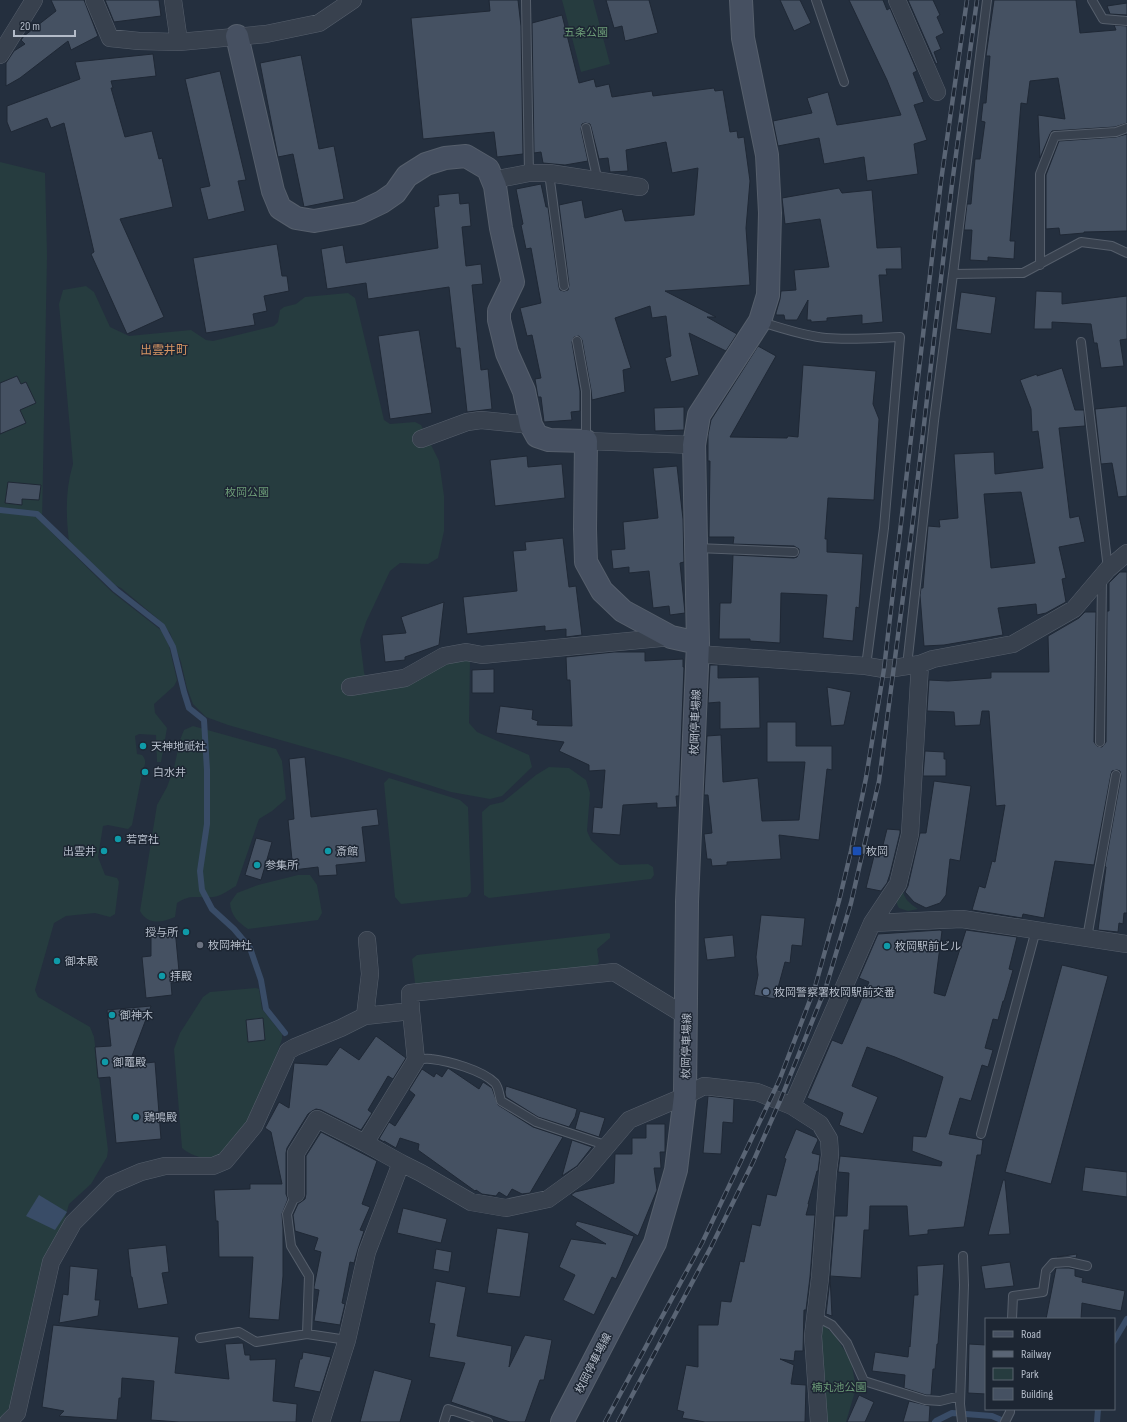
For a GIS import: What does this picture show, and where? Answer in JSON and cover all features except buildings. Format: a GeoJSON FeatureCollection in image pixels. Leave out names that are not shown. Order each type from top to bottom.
{"type":"FeatureCollection","features":[{"type":"Feature","properties":{"kind":"street"},"geometry":{"type":"LineString","coordinates":[[0,55],[34,0]]}},
{"type":"Feature","properties":{"kind":"street"},"geometry":{"type":"LineString","coordinates":[[94,0],[110,38],[139,41],[179,42],[266,34],[319,23],[353,0]]}},
{"type":"Feature","properties":{"kind":"street"},"geometry":{"type":"LineString","coordinates":[[173,0],[179,42]]}},
{"type":"Feature","properties":{"kind":"street","name":"枚岡停車場線"},"geometry":{"type":"LineString","coordinates":[[562,1422],[655,1243],[676,1170],[685,1096],[687,902],[698,649],[694,445],[699,415],[760,322],[768,295],[770,213],[767,155],[743,38],[741,0]]}},
{"type":"Feature","properties":{"kind":"street"},"geometry":{"type":"LineString","coordinates":[[897,0],[937,92]]}},
{"type":"Feature","properties":{"kind":"street"},"geometry":{"type":"LineString","coordinates":[[237,36],[273,192],[280,208],[296,218],[314,221],[359,213],[382,202],[395,193],[407,176],[426,164],[445,158],[466,156],[488,168],[495,186],[501,228],[513,282],[499,311],[499,320],[507,353],[524,391],[531,425],[537,436],[549,440],[694,445]]}},
{"type":"Feature","properties":{"kind":"street"},"geometry":{"type":"LineString","coordinates":[[492,180],[529,173],[549,173],[598,182],[640,187]]}},
{"type":"Feature","properties":{"kind":"street"},"geometry":{"type":"LineString","coordinates":[[421,439],[467,422],[481,420],[531,425]]}},
{"type":"Feature","properties":{"kind":"street"},"geometry":{"type":"LineString","coordinates":[[586,441],[586,562],[602,591],[623,611],[671,638],[698,649],[884,669],[914,665],[934,659],[1001,647],[1013,644],[1074,609],[1105,573],[1127,553]]}},
{"type":"Feature","properties":{"kind":"street"},"geometry":{"type":"LineString","coordinates":[[350,686],[405,678],[444,656],[466,652],[482,655],[671,638]]}},
{"type":"Feature","properties":{"kind":"street"},"geometry":{"type":"LineString","coordinates":[[792,1106],[872,923],[898,884],[910,834],[914,665]]}},
{"type":"Feature","properties":{"kind":"street"},"geometry":{"type":"LineString","coordinates":[[872,923],[962,919],[1127,944]]}},
{"type":"Feature","properties":{"kind":"street"},"geometry":{"type":"LineString","coordinates":[[365,1016],[370,974],[367,940]]}},
{"type":"Feature","properties":{"kind":"street"},"geometry":{"type":"LineString","coordinates":[[365,1143],[416,1060],[410,993],[614,972],[686,1016]]}},
{"type":"Feature","properties":{"kind":"street"},"geometry":{"type":"LineString","coordinates":[[8,1422],[17,1413],[51,1262],[73,1223],[111,1185],[141,1172],[165,1166],[213,1166],[225,1161],[254,1126],[288,1051],[365,1016],[411,1011]]}},
{"type":"Feature","properties":{"kind":"street"},"geometry":{"type":"LineString","coordinates":[[296,1194],[296,1153],[317,1119],[421,1173],[471,1202],[506,1208],[548,1199],[584,1173],[630,1120],[704,1086],[757,1092],[792,1106],[820,1124],[829,1139],[830,1155],[820,1278],[813,1336],[819,1422]]}},
{"type":"Feature","properties":{"kind":"street"},"geometry":{"type":"LineString","coordinates":[[321,1422],[347,1340],[367,1252],[401,1163]]}},
{"type":"Feature","properties":{"kind":"lane"},"geometry":{"type":"LineString","coordinates":[[526,0],[529,173]]}},
{"type":"Feature","properties":{"kind":"lane"},"geometry":{"type":"LineString","coordinates":[[816,0],[844,82]]}},
{"type":"Feature","properties":{"kind":"lane"},"geometry":{"type":"LineString","coordinates":[[914,665],[934,422],[987,0]]}},
{"type":"Feature","properties":{"kind":"lane"},"geometry":{"type":"LineString","coordinates":[[1092,0],[1103,19],[1127,21]]}},
{"type":"Feature","properties":{"kind":"lane"},"geometry":{"type":"LineString","coordinates":[[586,128],[598,182]]}},
{"type":"Feature","properties":{"kind":"lane"},"geometry":{"type":"LineString","coordinates":[[1040,265],[1040,174],[1055,136],[1116,132],[1127,128]]}},
{"type":"Feature","properties":{"kind":"lane"},"geometry":{"type":"LineString","coordinates":[[549,173],[564,286]]}},
{"type":"Feature","properties":{"kind":"lane"},"geometry":{"type":"LineString","coordinates":[[953,274],[1023,273],[1082,242],[1112,246],[1127,253]]}},
{"type":"Feature","properties":{"kind":"lane"},"geometry":{"type":"LineString","coordinates":[[760,322],[825,338],[861,339],[900,337],[884,528],[866,666]]}},
{"type":"Feature","properties":{"kind":"lane"},"geometry":{"type":"LineString","coordinates":[[577,341],[586,391],[586,441]]}},
{"type":"Feature","properties":{"kind":"lane"},"geometry":{"type":"LineString","coordinates":[[1081,342],[1105,573],[1100,742]]}},
{"type":"Feature","properties":{"kind":"lane"},"geometry":{"type":"LineString","coordinates":[[696,548],[794,552]]}},
{"type":"Feature","properties":{"kind":"lane"},"geometry":{"type":"LineString","coordinates":[[1087,938],[1116,775]]}},
{"type":"Feature","properties":{"kind":"lane"},"geometry":{"type":"LineString","coordinates":[[981,1134],[1036,930]]}},
{"type":"Feature","properties":{"kind":"lane"},"geometry":{"type":"LineString","coordinates":[[416,1060],[430,1058],[456,1064],[475,1071],[494,1082],[501,1101],[536,1122],[608,1146]]}},
{"type":"Feature","properties":{"kind":"lane"},"geometry":{"type":"LineString","coordinates":[[296,1194],[287,1214],[291,1246],[309,1276],[307,1334]]}},
{"type":"Feature","properties":{"kind":"lane"},"geometry":{"type":"LineString","coordinates":[[962,1420],[960,1400],[964,1285],[963,1256]]}},
{"type":"Feature","properties":{"kind":"lane"},"geometry":{"type":"LineString","coordinates":[[1012,1318],[1013,1296],[1043,1292],[1046,1271],[1053,1263],[1070,1262],[1087,1266]]}},
{"type":"Feature","properties":{"kind":"lane"},"geometry":{"type":"LineString","coordinates":[[815,1316],[832,1326],[847,1343],[864,1381],[925,1400],[960,1400]]}},
{"type":"Feature","properties":{"kind":"lane"},"geometry":{"type":"LineString","coordinates":[[200,1338],[239,1332],[256,1342],[307,1334],[347,1340]]}},
{"type":"Feature","properties":{"kind":"lane"},"geometry":{"type":"LineString","coordinates":[[444,1422],[448,1409],[488,1422]]}},
{"type":"Feature","properties":{"kind":"lane"},"geometry":{"type":"LineString","coordinates":[[1005,1422],[1010,1411]]}},
{"type":"Feature","properties":{"kind":"green space","name":"五条公園"},"geometry":{"type":"Polygon","coordinates":[[[562,0],[593,0],[610,64],[581,72],[562,0]]]}},
{"type":"Feature","properties":{"kind":"green space"},"geometry":{"type":"Polygon","coordinates":[[[0,162],[45,173],[47,255],[42,523],[112,592],[162,631],[169,646],[177,680],[174,686],[154,704],[155,713],[167,728],[161,762],[157,762],[156,735],[139,734],[135,736],[137,754],[142,755],[145,765],[132,825],[128,829],[108,825],[103,826],[98,857],[105,875],[117,878],[119,882],[115,914],[110,917],[95,913],[66,916],[54,923],[35,990],[38,997],[90,1027],[94,1037],[108,1150],[107,1157],[91,1184],[69,1204],[11,1405],[0,1419],[0,162]]]}},
{"type":"Feature","properties":{"kind":"green space","name":"枚岡公園"},"geometry":{"type":"Polygon","coordinates":[[[86,286],[94,292],[110,327],[129,336],[191,330],[206,340],[213,341],[274,326],[278,322],[280,310],[284,307],[296,304],[305,297],[348,293],[355,298],[384,420],[390,424],[415,422],[421,425],[439,461],[444,496],[444,531],[438,558],[428,564],[400,563],[390,571],[366,622],[360,640],[364,672],[368,689],[446,661],[470,659],[469,723],[477,732],[529,755],[532,767],[502,796],[490,799],[451,792],[347,759],[228,725],[206,717],[193,704],[187,688],[181,662],[170,633],[158,619],[121,588],[115,585],[69,542],[67,503],[70,474],[73,464],[59,304],[63,290],[86,286]]]}},
{"type":"Feature","properties":{"kind":"green space"},"geometry":{"type":"Polygon","coordinates":[[[193,726],[276,749],[282,761],[286,799],[272,811],[259,819],[236,886],[225,893],[216,896],[191,897],[182,900],[177,903],[175,917],[165,921],[155,922],[147,919],[140,911],[157,805],[167,787],[174,768],[180,740],[184,730],[193,726]]]}},
{"type":"Feature","properties":{"kind":"green space"},"geometry":{"type":"Polygon","coordinates":[[[549,767],[569,768],[586,780],[590,793],[587,831],[591,840],[620,865],[648,864],[653,867],[654,875],[651,879],[489,898],[484,895],[482,812],[490,805],[503,802],[536,775],[549,767]]]}},
{"type":"Feature","properties":{"kind":"green space"},"geometry":{"type":"Polygon","coordinates":[[[389,778],[460,800],[468,807],[471,892],[467,897],[401,904],[395,897],[384,783],[389,778]]]}},
{"type":"Feature","properties":{"kind":"green space"},"geometry":{"type":"Polygon","coordinates":[[[298,875],[310,875],[317,885],[322,913],[318,920],[248,929],[233,915],[230,903],[237,893],[258,885],[298,875]]]}},
{"type":"Feature","properties":{"kind":"green space"},"geometry":{"type":"Polygon","coordinates":[[[902,888],[907,900],[918,909],[908,911],[899,908],[897,898],[902,888]]]}},
{"type":"Feature","properties":{"kind":"green space"},"geometry":{"type":"Polygon","coordinates":[[[609,933],[610,938],[597,949],[599,962],[596,966],[419,987],[415,983],[412,959],[417,955],[609,933]]]}},
{"type":"Feature","properties":{"kind":"green space"},"geometry":{"type":"Polygon","coordinates":[[[259,989],[262,1009],[282,1034],[282,1039],[257,1103],[238,1135],[228,1147],[217,1156],[213,1158],[199,1157],[182,1148],[174,1049],[180,1033],[203,997],[210,992],[259,989]]]}},
{"type":"Feature","properties":{"kind":"green space","name":"楠丸池公園"},"geometry":{"type":"Polygon","coordinates":[[[821,1322],[836,1337],[851,1361],[856,1388],[846,1422],[825,1422],[818,1323],[821,1322]]]}},
{"type":"Feature","properties":{"kind":"water"},"geometry":{"type":"Polygon","coordinates":[[[39,1195],[67,1212],[55,1230],[26,1216],[39,1195]]]}},
{"type":"Feature","properties":{"kind":"waterway"},"geometry":{"type":"LineString","coordinates":[[0,510],[37,514],[116,590],[162,626],[173,647],[189,708],[204,720],[207,770],[207,824],[200,871],[202,890],[212,909],[234,929],[250,948],[261,980],[266,1009],[285,1033]]}},
{"type":"Feature","properties":{"kind":"waterway"},"geometry":{"type":"LineString","coordinates":[[1115,1339],[1127,1319]]}},
{"type":"Feature","properties":{"kind":"waterway"},"geometry":{"type":"LineString","coordinates":[[1097,1422],[1098,1410]]}},
{"type":"Feature","properties":{"kind":"waterway"},"geometry":{"type":"LineString","coordinates":[[935,1422],[952,1413],[992,1416],[1006,1422]]}},
{"type":"Feature","properties":{"kind":"railway"},"geometry":{"type":"LineString","coordinates":[[605,1422],[702,1243],[779,1081],[815,987],[839,901],[866,778],[884,669],[941,181],[967,0]]}},
{"type":"Feature","properties":{"kind":"railway"},"geometry":{"type":"LineString","coordinates":[[618,1422],[711,1247],[753,1162],[780,1101],[826,987],[851,903],[879,781],[912,528],[952,184],[977,0]]}},
{"type":"Feature","properties":{"kind":"place","name":"天神地祇社"},"geometry":{"type":"Point","coordinates":[143,746]}},
{"type":"Feature","properties":{"kind":"place","name":"白水井"},"geometry":{"type":"Point","coordinates":[145,772]}},
{"type":"Feature","properties":{"kind":"place","name":"若宮社"},"geometry":{"type":"Point","coordinates":[118,839]}},
{"type":"Feature","properties":{"kind":"place","name":"出雲井"},"geometry":{"type":"Point","coordinates":[104,851]}},
{"type":"Feature","properties":{"kind":"place","name":"斎館"},"geometry":{"type":"Point","coordinates":[328,851]}},
{"type":"Feature","properties":{"kind":"place","name":"枚岡"},"geometry":{"type":"Point","coordinates":[857,851]}},
{"type":"Feature","properties":{"kind":"place","name":"参集所"},"geometry":{"type":"Point","coordinates":[257,865]}},
{"type":"Feature","properties":{"kind":"place","name":"授与所"},"geometry":{"type":"Point","coordinates":[186,932]}},
{"type":"Feature","properties":{"kind":"place","name":"枚岡神社"},"geometry":{"type":"Point","coordinates":[200,945]}},
{"type":"Feature","properties":{"kind":"place","name":"枚岡駅前ビル"},"geometry":{"type":"Point","coordinates":[887,946]}},
{"type":"Feature","properties":{"kind":"place","name":"御本殿"},"geometry":{"type":"Point","coordinates":[57,961]}},
{"type":"Feature","properties":{"kind":"place","name":"拝殿"},"geometry":{"type":"Point","coordinates":[162,976]}},
{"type":"Feature","properties":{"kind":"place","name":"枚岡警察署枚岡駅前交番"},"geometry":{"type":"Point","coordinates":[766,992]}},
{"type":"Feature","properties":{"kind":"place","name":"御神木"},"geometry":{"type":"Point","coordinates":[112,1015]}},
{"type":"Feature","properties":{"kind":"place","name":"御竈殿"},"geometry":{"type":"Point","coordinates":[105,1062]}},
{"type":"Feature","properties":{"kind":"place","name":"鶏鳴殿"},"geometry":{"type":"Point","coordinates":[136,1117]}},
{"type":"Feature","properties":{"kind":"district","name":"出雲井町"},"geometry":{"type":"Point","coordinates":[164,350]}}]}
